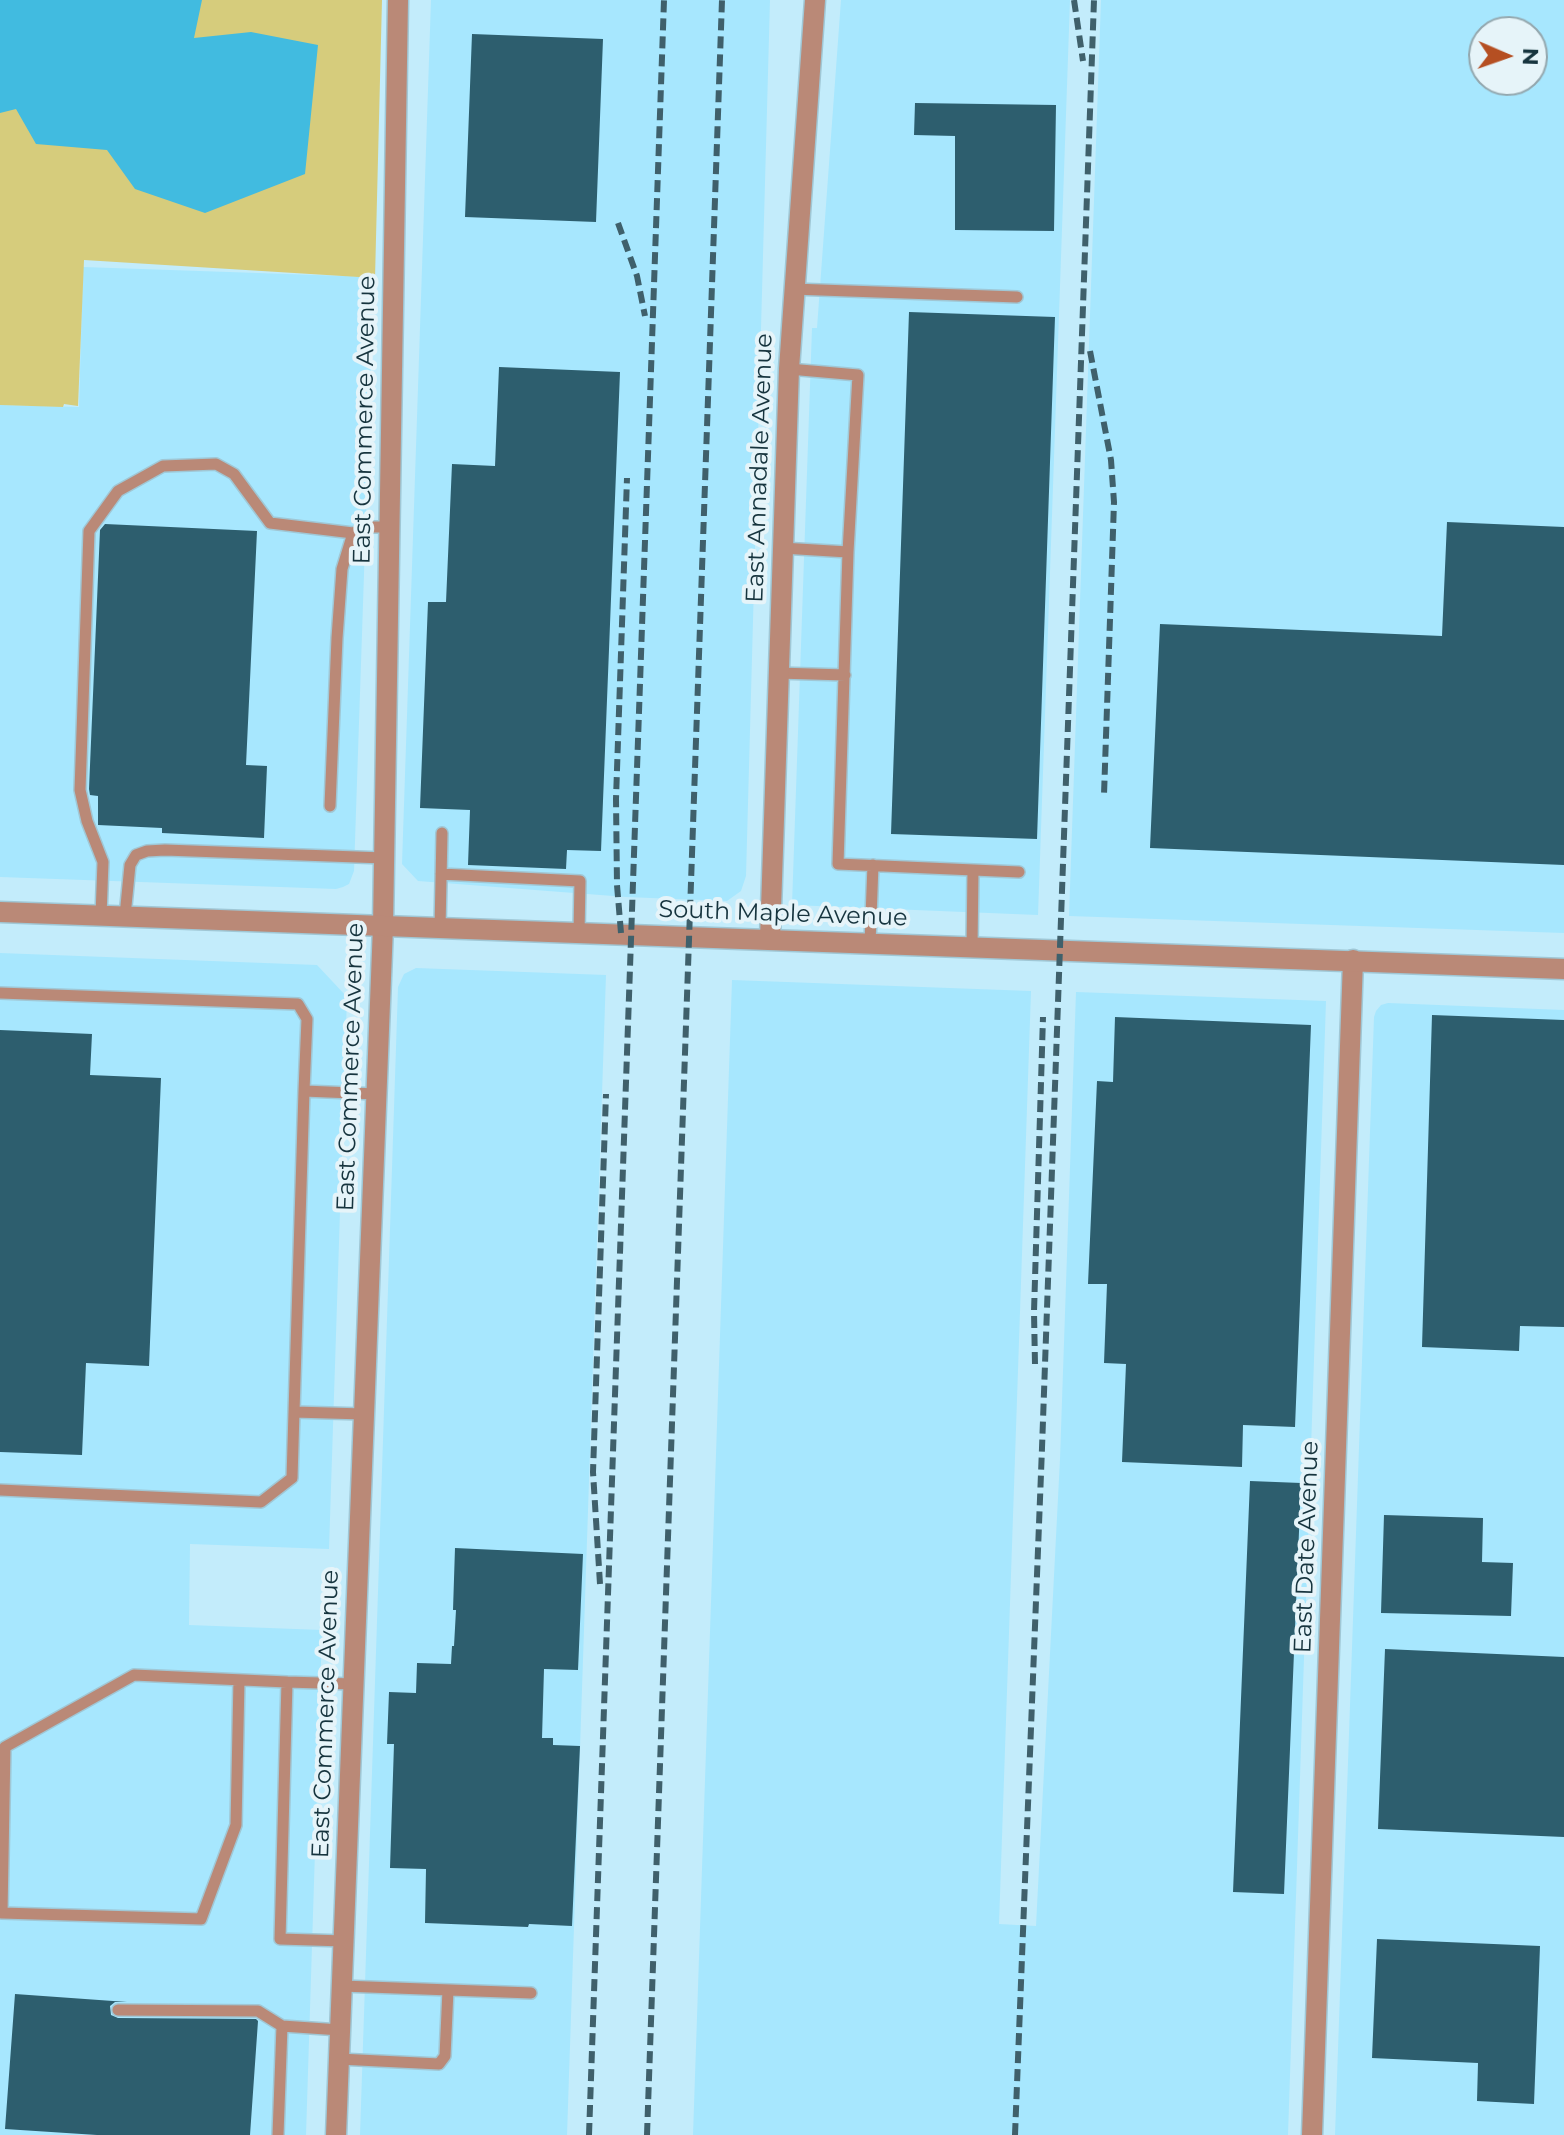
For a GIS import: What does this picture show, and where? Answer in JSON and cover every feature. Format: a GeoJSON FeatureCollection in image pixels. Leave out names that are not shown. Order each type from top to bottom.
{"type":"FeatureCollection","features":[{"type":"Feature","properties":{"kind":"street","name":"East Commerce Avenue"},"geometry":{"type":"LineString","coordinates":[[336,2135],[383,926],[398,0]]}},
{"type":"Feature","properties":{"kind":"street","name":"East Annadale Avenue"},"geometry":{"type":"LineString","coordinates":[[770,939],[789,369],[815,0]]}},
{"type":"Feature","properties":{"kind":"street","name":"South Maple Avenue"},"geometry":{"type":"LineString","coordinates":[[0,912],[1564,969]]}},
{"type":"Feature","properties":{"kind":"street","name":"East Date Avenue"},"geometry":{"type":"LineString","coordinates":[[1312,2135],[1353,960]]}},
{"type":"Feature","properties":{"kind":"lane"},"geometry":{"type":"LineString","coordinates":[[793,289],[1017,297]]}},
{"type":"Feature","properties":{"kind":"lane"},"geometry":{"type":"LineString","coordinates":[[789,369],[858,375],[848,552],[838,864],[1019,872]]}},
{"type":"Feature","properties":{"kind":"lane"},"geometry":{"type":"LineString","coordinates":[[101,916],[103,862],[87,821],[80,790],[89,531],[118,491],[163,466],[216,464],[234,474],[270,523],[353,533],[370,527],[389,527]]}},
{"type":"Feature","properties":{"kind":"lane"},"geometry":{"type":"LineString","coordinates":[[330,806],[342,569],[353,533]]}},
{"type":"Feature","properties":{"kind":"lane"},"geometry":{"type":"LineString","coordinates":[[782,548],[848,552]]}},
{"type":"Feature","properties":{"kind":"lane"},"geometry":{"type":"LineString","coordinates":[[778,673],[845,675]]}},
{"type":"Feature","properties":{"kind":"lane"},"geometry":{"type":"LineString","coordinates":[[440,928],[442,833]]}},
{"type":"Feature","properties":{"kind":"lane"},"geometry":{"type":"LineString","coordinates":[[125,916],[130,865],[136,855],[147,851],[384,858]]}},
{"type":"Feature","properties":{"kind":"lane"},"geometry":{"type":"LineString","coordinates":[[870,943],[873,865]]}},
{"type":"Feature","properties":{"kind":"lane"},"geometry":{"type":"LineString","coordinates":[[972,947],[973,870]]}},
{"type":"Feature","properties":{"kind":"lane"},"geometry":{"type":"LineString","coordinates":[[441,874],[580,881],[579,933]]}},
{"type":"Feature","properties":{"kind":"lane"},"geometry":{"type":"LineString","coordinates":[[0,993],[298,1004],[307,1019],[292,1478],[261,1502],[0,1490]]}},
{"type":"Feature","properties":{"kind":"lane"},"geometry":{"type":"LineString","coordinates":[[304,1091],[376,1094]]}},
{"type":"Feature","properties":{"kind":"lane"},"geometry":{"type":"LineString","coordinates":[[294,1412],[364,1414]]}},
{"type":"Feature","properties":{"kind":"lane"},"geometry":{"type":"LineString","coordinates":[[239,1680],[236,1825],[201,1919],[2,1913],[5,1747],[134,1675],[353,1684]]}},
{"type":"Feature","properties":{"kind":"lane"},"geometry":{"type":"LineString","coordinates":[[287,1682],[280,1939],[344,1941]]}},
{"type":"Feature","properties":{"kind":"lane"},"geometry":{"type":"LineString","coordinates":[[342,1986],[531,1993]]}},
{"type":"Feature","properties":{"kind":"lane"},"geometry":{"type":"LineString","coordinates":[[339,2059],[439,2064],[445,2056],[448,1990]]}},
{"type":"Feature","properties":{"kind":"lane"},"geometry":{"type":"LineString","coordinates":[[118,2010],[258,2011],[282,2026],[340,2030]]}},
{"type":"Feature","properties":{"kind":"lane"},"geometry":{"type":"LineString","coordinates":[[278,2135],[282,2026]]}},
{"type":"Feature","properties":{"kind":"shaded area"},"geometry":{"type":"Polygon","coordinates":[[[0,0],[382,0],[375,278],[84,260],[78,406],[0,405],[0,0]]]}},
{"type":"Feature","properties":{"kind":"shaded area"},"geometry":{"type":"Polygon","coordinates":[[[0,0],[202,0],[194,38],[251,32],[318,45],[305,174],[205,213],[135,189],[107,150],[36,144],[16,109],[0,113],[0,0]]]}},
{"type":"Feature","properties":{"kind":"shaded area"},"geometry":{"type":"Polygon","coordinates":[[[431,0],[770,0],[746,876],[741,891],[727,901],[626,897],[418,881],[402,864],[431,0]]]}},
{"type":"Feature","properties":{"kind":"shaded area"},"geometry":{"type":"Polygon","coordinates":[[[841,0],[1070,0],[1038,915],[792,905],[812,328],[817,328],[841,0]]]}},
{"type":"Feature","properties":{"kind":"shaded area"},"geometry":{"type":"Polygon","coordinates":[[[1101,0],[1564,0],[1564,933],[1069,916],[1101,0]]]}},
{"type":"Feature","properties":{"kind":"shaded area"},"geometry":{"type":"Polygon","coordinates":[[[83,267],[374,277],[354,871],[349,884],[343,887],[0,877],[0,405],[79,407],[83,267]]]}},
{"type":"Feature","properties":{"kind":"shaded area"},"geometry":{"type":"Polygon","coordinates":[[[0,953],[317,965],[347,997],[329,1549],[190,1544],[189,1625],[322,1630],[306,2135],[0,2135],[0,953]]]}},
{"type":"Feature","properties":{"kind":"shaded area"},"geometry":{"type":"Polygon","coordinates":[[[416,968],[606,975],[567,2135],[360,2135],[398,987],[404,974],[416,968]]]}},
{"type":"Feature","properties":{"kind":"shaded area"},"geometry":{"type":"Polygon","coordinates":[[[732,980],[1031,991],[999,1924],[1036,1926],[1060,1459],[1076,992],[1326,1001],[1288,2135],[693,2135],[732,980]]]}},
{"type":"Feature","properties":{"kind":"shaded area"},"geometry":{"type":"Polygon","coordinates":[[[1381,1005],[1564,1010],[1564,2135],[1335,2135],[1374,1017],[1381,1005]]]}},
{"type":"Feature","properties":{"kind":"building"},"geometry":{"type":"Polygon","coordinates":[[[472,34],[603,39],[596,222],[465,217],[472,34]]]}},
{"type":"Feature","properties":{"kind":"building"},"geometry":{"type":"Polygon","coordinates":[[[915,103],[1056,105],[1054,231],[955,230],[955,136],[914,135],[915,103]]]}},
{"type":"Feature","properties":{"kind":"building"},"geometry":{"type":"Polygon","coordinates":[[[909,312],[1055,317],[1037,839],[891,834],[909,312]]]}},
{"type":"Feature","properties":{"kind":"building"},"geometry":{"type":"Polygon","coordinates":[[[499,367],[620,372],[601,851],[567,850],[566,869],[468,865],[470,810],[420,808],[428,602],[446,602],[452,464],[495,466],[499,367]]]}},
{"type":"Feature","properties":{"kind":"building"},"geometry":{"type":"Polygon","coordinates":[[[1447,522],[1564,527],[1564,865],[1150,848],[1160,624],[1442,636],[1447,522]]]}},
{"type":"Feature","properties":{"kind":"building"},"geometry":{"type":"Polygon","coordinates":[[[105,524],[257,531],[246,765],[267,766],[264,838],[162,833],[162,828],[98,825],[98,796],[90,795],[89,789],[100,530],[105,524]]]}},
{"type":"Feature","properties":{"kind":"building"},"geometry":{"type":"Polygon","coordinates":[[[1432,1015],[1564,1020],[1564,1327],[1520,1326],[1519,1351],[1422,1347],[1432,1015]]]}},
{"type":"Feature","properties":{"kind":"building"},"geometry":{"type":"Polygon","coordinates":[[[1115,1017],[1311,1025],[1295,1427],[1243,1425],[1242,1467],[1122,1462],[1126,1364],[1104,1363],[1107,1284],[1088,1284],[1097,1081],[1113,1082],[1115,1017]]]}},
{"type":"Feature","properties":{"kind":"building"},"geometry":{"type":"Polygon","coordinates":[[[0,1030],[92,1034],[90,1075],[161,1078],[149,1366],[86,1363],[82,1455],[0,1452],[0,1030]]]}},
{"type":"Feature","properties":{"kind":"building"},"geometry":{"type":"Polygon","coordinates":[[[1250,1481],[1301,1483],[1284,1894],[1233,1892],[1250,1481]]]}},
{"type":"Feature","properties":{"kind":"building"},"geometry":{"type":"Polygon","coordinates":[[[1384,1515],[1483,1518],[1482,1562],[1513,1563],[1511,1616],[1381,1613],[1384,1515]]]}},
{"type":"Feature","properties":{"kind":"building"},"geometry":{"type":"Polygon","coordinates":[[[455,1548],[583,1554],[578,1670],[544,1669],[542,1738],[553,1738],[553,1745],[580,1746],[572,1926],[425,1923],[426,1869],[390,1868],[394,1744],[387,1744],[389,1692],[416,1693],[417,1663],[451,1664],[456,1610],[453,1610],[455,1548]]]}},
{"type":"Feature","properties":{"kind":"building"},"geometry":{"type":"Polygon","coordinates":[[[1385,1649],[1564,1657],[1564,1837],[1378,1829],[1385,1649]]]}},
{"type":"Feature","properties":{"kind":"building"},"geometry":{"type":"Polygon","coordinates":[[[1377,1939],[1540,1946],[1534,2104],[1477,2101],[1478,2063],[1372,2058],[1377,1939]]]}},
{"type":"Feature","properties":{"kind":"building"},"geometry":{"type":"Polygon","coordinates":[[[15,1994],[127,2002],[115,2002],[110,2006],[111,2015],[118,2018],[256,2019],[250,2135],[97,2135],[5,2129],[15,1994]]]}},
{"type":"Feature","properties":{"kind":"railway"},"geometry":{"type":"LineString","coordinates":[[589,2135],[664,0]]}},
{"type":"Feature","properties":{"kind":"railway"},"geometry":{"type":"LineString","coordinates":[[647,2135],[722,0]]}},
{"type":"Feature","properties":{"kind":"railway"},"geometry":{"type":"LineString","coordinates":[[1074,0],[1083,61]]}},
{"type":"Feature","properties":{"kind":"railway"},"geometry":{"type":"LineString","coordinates":[[1015,2135],[1094,0]]}},
{"type":"Feature","properties":{"kind":"railway"},"geometry":{"type":"LineString","coordinates":[[618,223],[637,276],[645,316]]}},
{"type":"Feature","properties":{"kind":"railway"},"geometry":{"type":"LineString","coordinates":[[1090,351],[1111,460],[1114,502],[1104,795]]}},
{"type":"Feature","properties":{"kind":"railway"},"geometry":{"type":"LineString","coordinates":[[621,933],[616,799],[627,478]]}},
{"type":"Feature","properties":{"kind":"railway"},"geometry":{"type":"LineString","coordinates":[[1035,1364],[1043,1017]]}},
{"type":"Feature","properties":{"kind":"railway"},"geometry":{"type":"LineString","coordinates":[[600,1584],[593,1472],[606,1094]]}}]}
